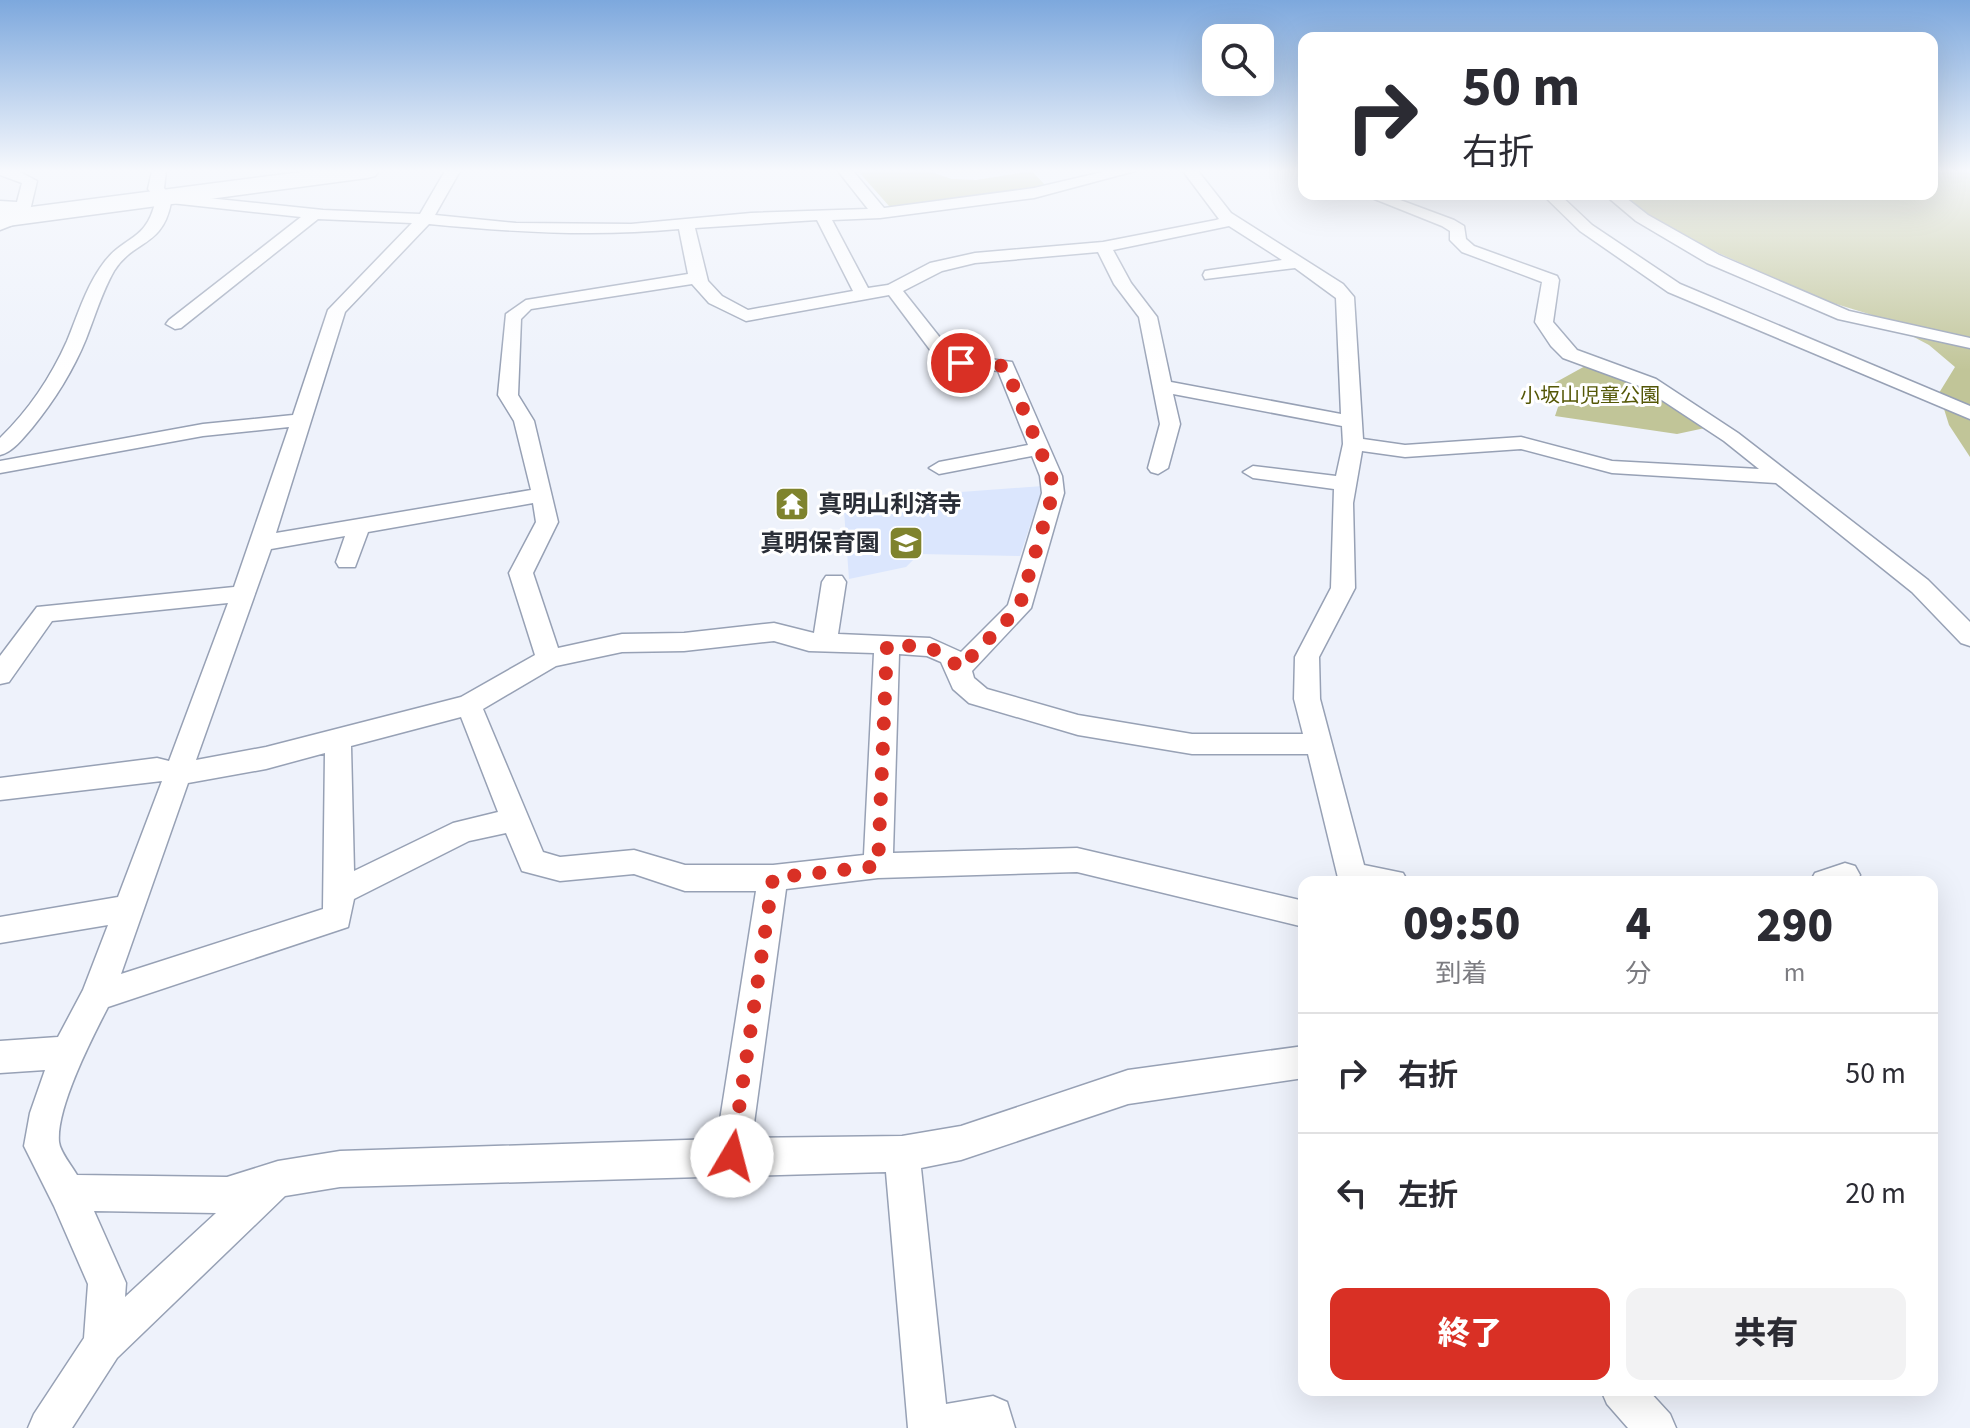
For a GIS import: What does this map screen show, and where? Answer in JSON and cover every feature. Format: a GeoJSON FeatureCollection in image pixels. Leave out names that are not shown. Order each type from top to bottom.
{"type":"FeatureCollection","features":[{"type":"Feature","properties":{"kind":"street"},"geometry":{"type":"LineString","coordinates":[[2,445],[46,395],[72,350],[114,260],[146,238]]}},
{"type":"Feature","properties":{"kind":"street"},"geometry":{"type":"LineString","coordinates":[[175,324],[285,238]]}},
{"type":"Feature","properties":{"kind":"street"},"geometry":{"type":"LineString","coordinates":[[103,1344],[107,1283],[67,1193],[41,1146],[47,1113],[68,1052],[97,996],[262,543],[337,310],[407,238]]}},
{"type":"Feature","properties":{"kind":"street"},"geometry":{"type":"LineString","coordinates":[[688,238],[695,278],[706,293],[746,316],[893,289],[936,267],[975,258],[1103,247],[1151,238]]}},
{"type":"Feature","properties":{"kind":"street"},"geometry":{"type":"LineString","coordinates":[[834,238],[863,294]]}},
{"type":"Feature","properties":{"kind":"street"},"geometry":{"type":"LineString","coordinates":[[1259,238],[1337,288],[1345,297],[1353,433],[1342,503],[1343,588],[1307,657],[1307,699],[1352,876]]}},
{"type":"Feature","properties":{"kind":"street"},"geometry":{"type":"LineString","coordinates":[[1458,238],[1468,249],[1551,280],[1544,322],[1557,342],[1570,354],[1649,383],[1731,437],[1920,586],[1970,637]]}},
{"type":"Feature","properties":{"kind":"street"},"geometry":{"type":"LineString","coordinates":[[1600,238],[1674,288],[1970,413]]}},
{"type":"Feature","properties":{"kind":"street"},"geometry":{"type":"LineString","coordinates":[[1676,238],[1713,259],[1844,315],[1970,343]]}},
{"type":"Feature","properties":{"kind":"street"},"geometry":{"type":"LineString","coordinates":[[1103,247],[1123,284],[1148,317],[1170,424],[1158,468]]}},
{"type":"Feature","properties":{"kind":"street"},"geometry":{"type":"LineString","coordinates":[[1211,275],[1298,263]]}},
{"type":"Feature","properties":{"kind":"street"},"geometry":{"type":"LineString","coordinates":[[549,659],[521,573],[547,522],[524,421],[508,395],[512,318],[526,305],[695,278]]}},
{"type":"Feature","properties":{"kind":"street"},"geometry":{"type":"LineString","coordinates":[[893,289],[947,359],[1005,366],[1037,449],[1051,476],[1053,493],[1019,608],[959,669]]}},
{"type":"Feature","properties":{"kind":"street"},"geometry":{"type":"LineString","coordinates":[[1163,386],[1353,433],[1405,451],[1521,443],[1612,467],[1781,477]]}},
{"type":"Feature","properties":{"kind":"street"},"geometry":{"type":"LineString","coordinates":[[0,467],[203,430],[304,420]]}},
{"type":"Feature","properties":{"kind":"street"},"geometry":{"type":"LineString","coordinates":[[939,468],[1037,449]]}},
{"type":"Feature","properties":{"kind":"street"},"geometry":{"type":"LineString","coordinates":[[1253,472],[1345,484]]}},
{"type":"Feature","properties":{"kind":"street"},"geometry":{"type":"LineString","coordinates":[[262,543],[543,495]]}},
{"type":"Feature","properties":{"kind":"street"},"geometry":{"type":"LineString","coordinates":[[347,562],[359,527]]}},
{"type":"Feature","properties":{"kind":"street"},"geometry":{"type":"LineString","coordinates":[[825,643],[834,582]]}},
{"type":"Feature","properties":{"kind":"street"},"geometry":{"type":"LineString","coordinates":[[0,675],[45,613],[243,594]]}},
{"type":"Feature","properties":{"kind":"street"},"geometry":{"type":"LineString","coordinates":[[0,789],[157,769],[178,774],[338,742],[469,705],[549,659],[622,643],[684,642],[774,632],[809,642],[930,647],[950,656],[959,669],[962,682],[978,696],[1078,725],[1192,744],[1317,744]]}},
{"type":"Feature","properties":{"kind":"street"},"geometry":{"type":"LineString","coordinates":[[878,866],[887,645]]}},
{"type":"Feature","properties":{"kind":"street"},"geometry":{"type":"LineString","coordinates":[[469,705],[532,862],[560,869],[634,862],[685,878],[773,878],[878,866],[1077,860],[1298,913]]}},
{"type":"Feature","properties":{"kind":"street"},"geometry":{"type":"LineString","coordinates":[[97,996],[337,918],[340,892],[338,742]]}},
{"type":"Feature","properties":{"kind":"street"},"geometry":{"type":"LineString","coordinates":[[340,892],[463,831],[513,820]]}},
{"type":"Feature","properties":{"kind":"street"},"geometry":{"type":"LineString","coordinates":[[732,1156],[773,878]]}},
{"type":"Feature","properties":{"kind":"street"},"geometry":{"type":"LineString","coordinates":[[0,930],[128,908]]}},
{"type":"Feature","properties":{"kind":"street"},"geometry":{"type":"LineString","coordinates":[[0,1057],[68,1052]]}},
{"type":"Feature","properties":{"kind":"street"},"geometry":{"type":"LineString","coordinates":[[67,1193],[227,1195],[278,1179],[340,1169],[732,1156],[902,1154],[961,1143],[1128,1087],[1298,1063]]}},
{"type":"Feature","properties":{"kind":"street"},"geometry":{"type":"LineString","coordinates":[[902,1154],[928,1427],[993,1416],[995,1428]]}},
{"type":"Feature","properties":{"kind":"street"},"geometry":{"type":"LineString","coordinates":[[48,1428],[103,1344],[278,1179]]}},
{"type":"Feature","properties":{"kind":"street"},"geometry":{"type":"LineString","coordinates":[[1627,1396],[1656,1428]]}},
{"type":"Feature","properties":{"kind":"shaded area"},"geometry":{"type":"Polygon","coordinates":[[[1043,486],[1020,556],[919,554],[906,567],[849,579],[844,511],[934,494],[1043,486]]]}},
{"type":"Feature","properties":{"kind":"green space"},"geometry":{"type":"Polygon","coordinates":[[[1685,238],[1970,238],[1970,457],[1949,425],[1939,393],[1955,367],[1929,345],[1872,315],[1823,300],[1685,238]]]}},
{"type":"Feature","properties":{"kind":"green space","name":"小坂山児童公園"},"geometry":{"type":"Polygon","coordinates":[[[1587,365],[1648,386],[1705,428],[1677,434],[1555,416],[1560,401],[1545,396],[1549,386],[1587,365]]]}},
{"type":"Feature","properties":{"kind":"place","name":"真明山利済寺"},"geometry":{"type":"Point","coordinates":[792,504]}},
{"type":"Feature","properties":{"kind":"place","name":"真明保育園"},"geometry":{"type":"Point","coordinates":[906,543]}},
{"type":"Feature","properties":{"kind":"route"},"geometry":{"type":"LineString","coordinates":[[732,1156],[773,878],[878,866],[887,645],[930,647],[950,656],[959,669],[1019,608],[1053,493],[1051,476],[1037,449],[1005,366],[961,363]]}}]}
